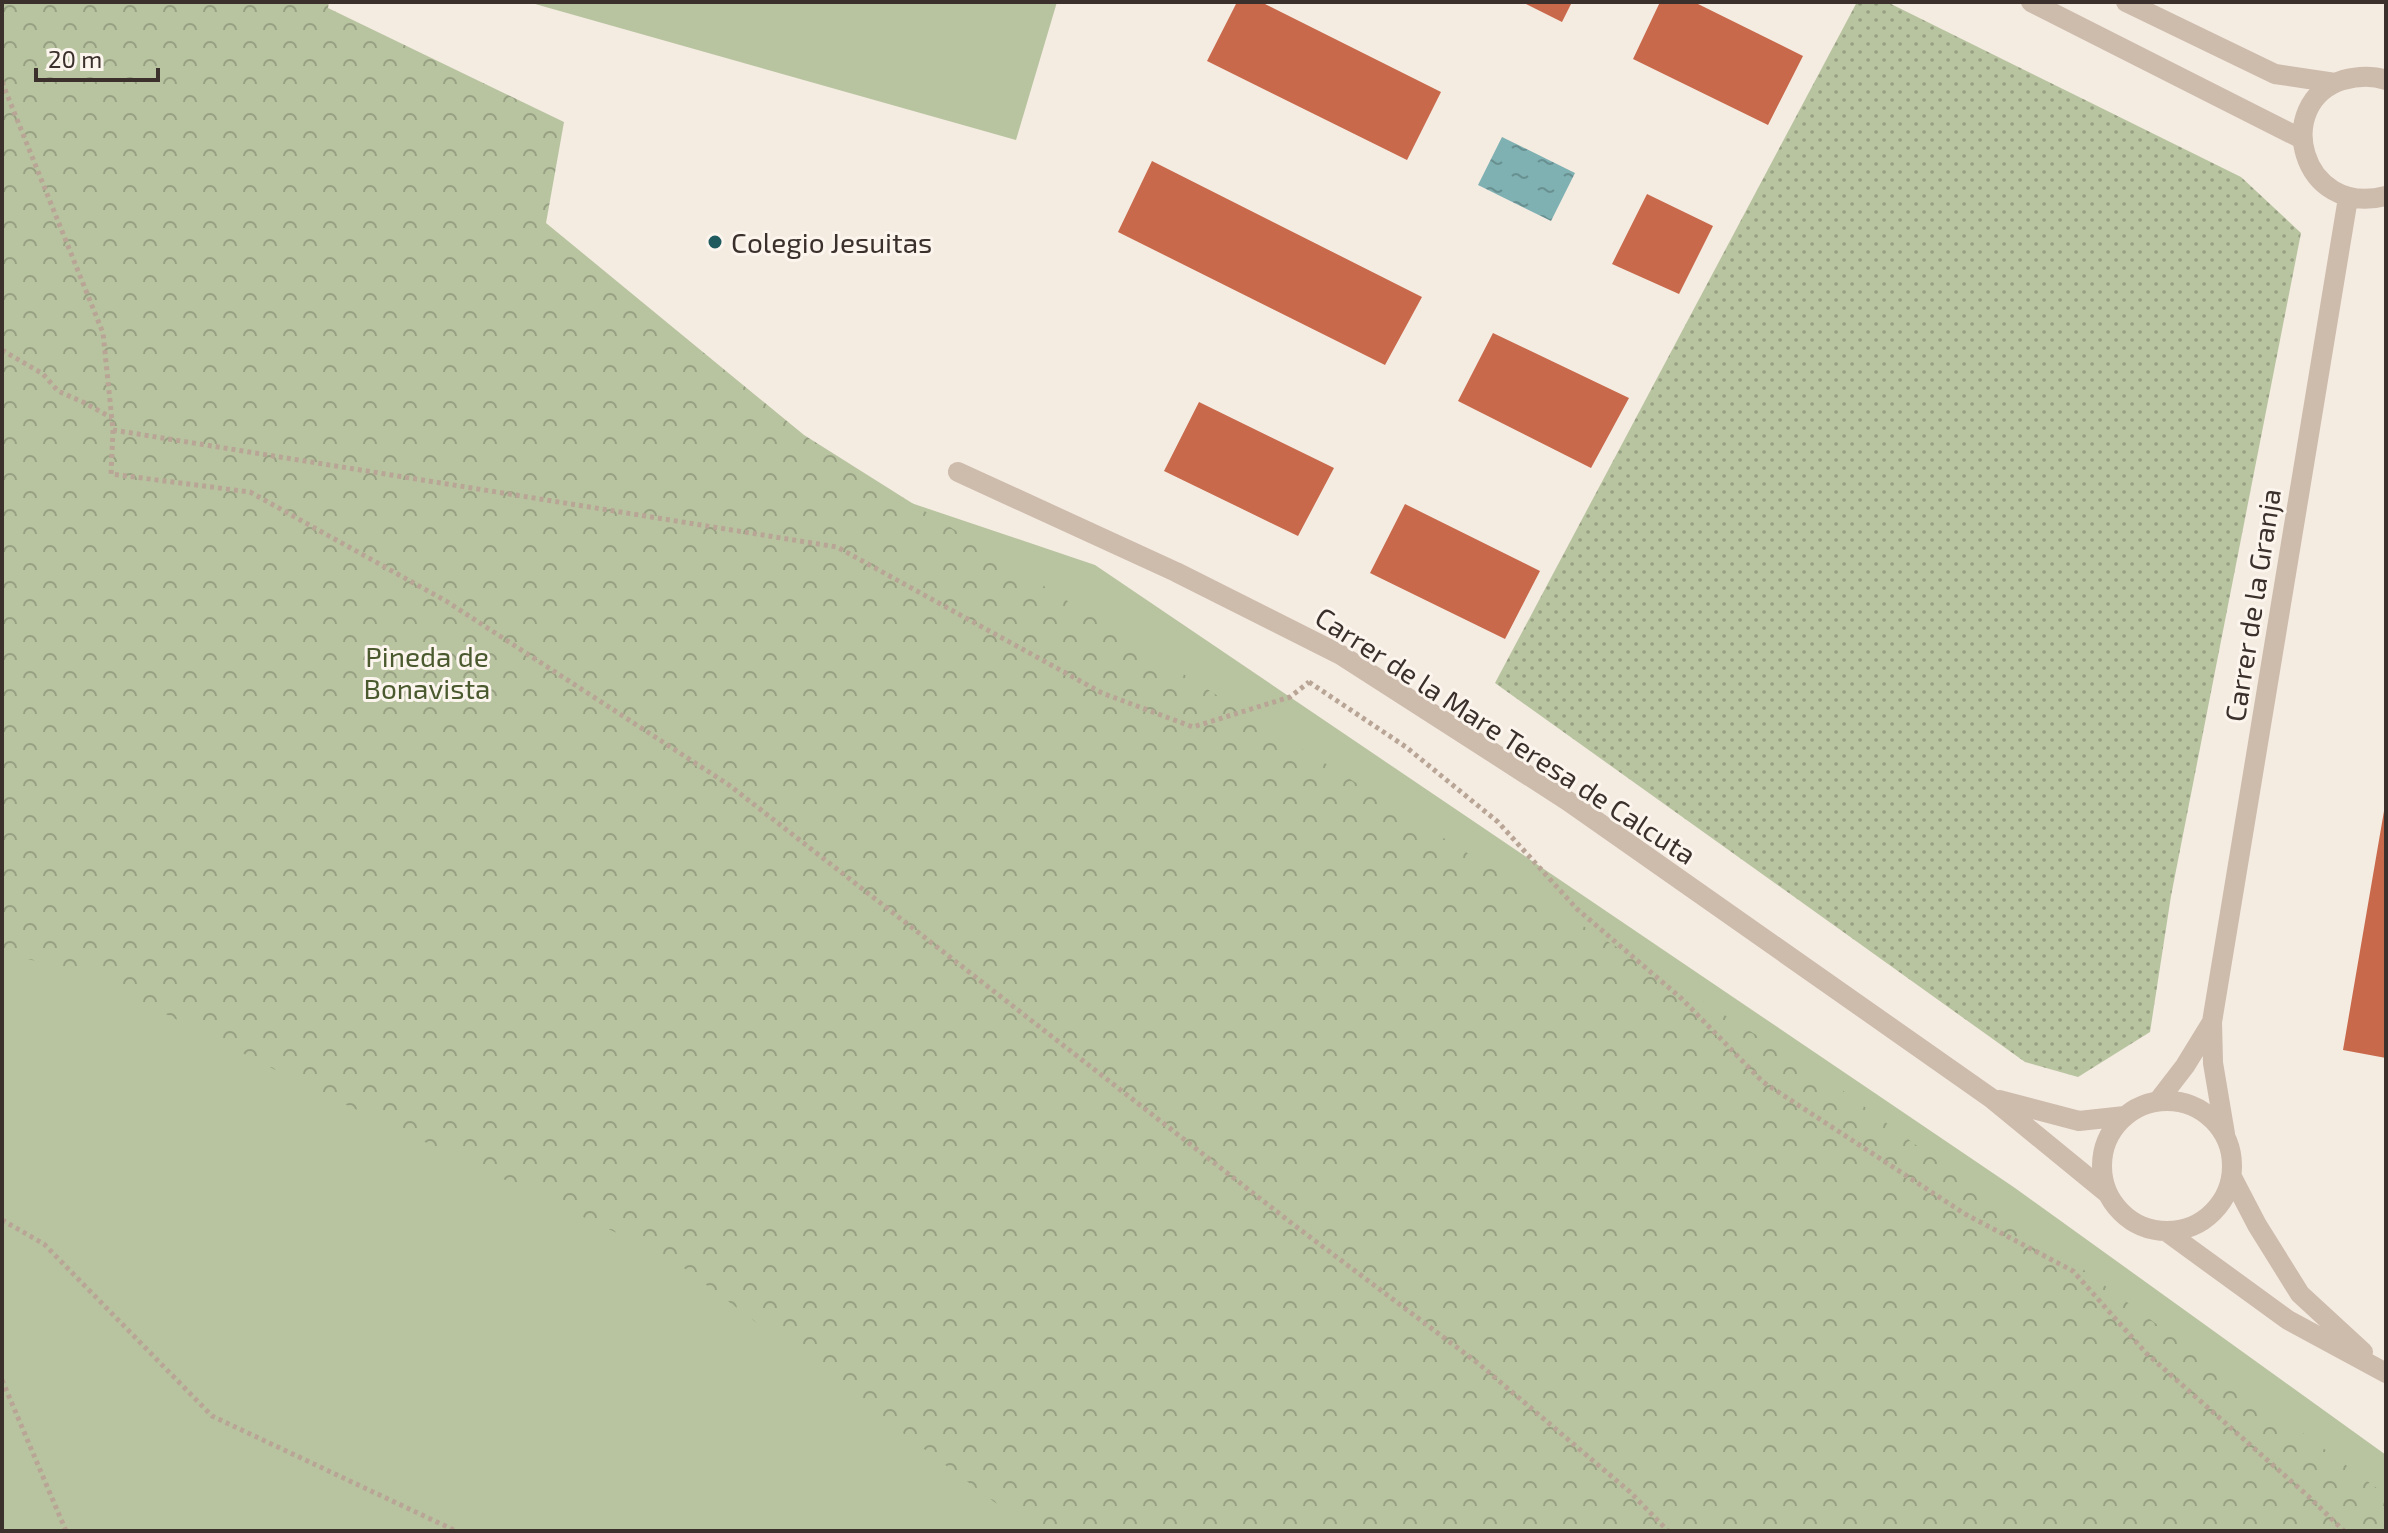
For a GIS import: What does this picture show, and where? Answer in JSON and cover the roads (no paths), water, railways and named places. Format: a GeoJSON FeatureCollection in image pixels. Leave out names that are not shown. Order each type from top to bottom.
{"type":"FeatureCollection","features":[{"type":"Feature","properties":{"kind":"street"},"geometry":{"type":"LineString","coordinates":[[2031,2],[2302,139]]}},
{"type":"Feature","properties":{"kind":"street"},"geometry":{"type":"LineString","coordinates":[[2126,2],[2275,74],[2335,83]]}},
{"type":"Feature","properties":{"kind":"street"},"geometry":{"type":"LineString","coordinates":[[2386,80],[2355,76],[2335,83],[2311,106],[2302,139],[2306,159],[2316,176],[2330,190],[2348,198],[2370,200],[2386,196]]}},
{"type":"Feature","properties":{"kind":"street","name":"Carrer de la Granja"},"geometry":{"type":"LineString","coordinates":[[2225,1134],[2213,1063],[2212,1022],[2348,198]]}},
{"type":"Feature","properties":{"kind":"street","name":"Carrer de la Mare Teresa de Calcuta"},"geometry":{"type":"LineString","coordinates":[[958,472],[1176,572],[1341,655],[1568,801],[1991,1098],[2107,1193]]}},
{"type":"Feature","properties":{"kind":"street","name":"Carrer de la Granja"},"geometry":{"type":"LineString","coordinates":[[2158,1101],[2185,1066],[2212,1022]]}},
{"type":"Feature","properties":{"kind":"street","name":"Carrer de la Mare Teresa de Calcuta"},"geometry":{"type":"LineString","coordinates":[[1991,1098],[2079,1121],[2125,1116]]}},
{"type":"Feature","properties":{"kind":"street"},"geometry":{"type":"LineString","coordinates":[[2158,1101],[2177,1101],[2197,1107],[2213,1119],[2225,1134],[2233,1155],[2232,1177],[2226,1195],[2216,1210],[2202,1222],[2167,1232],[2132,1222],[2118,1209],[2107,1193],[2103,1172],[2103,1152],[2112,1132],[2125,1116],[2140,1106],[2158,1101]]}},
{"type":"Feature","properties":{"kind":"street"},"geometry":{"type":"LineString","coordinates":[[2232,1177],[2257,1225],[2300,1294],[2385,1372]]}},
{"type":"Feature","properties":{"kind":"street"},"geometry":{"type":"LineString","coordinates":[[2167,1232],[2288,1320],[2385,1372]]}},
{"type":"Feature","properties":{"kind":"water"},"geometry":{"type":"Polygon","coordinates":[[[1502,137],[1575,173],[1551,221],[1478,185],[1502,137]]]}},
{"type":"Feature","properties":{"kind":"place","name":"Colegio Jesuitas"},"geometry":{"type":"Point","coordinates":[715,242]}},
{"type":"Feature","properties":{"kind":"park label","name":"Pineda de Bonavista"},"geometry":{"type":"Point","coordinates":[427,672]}}]}
